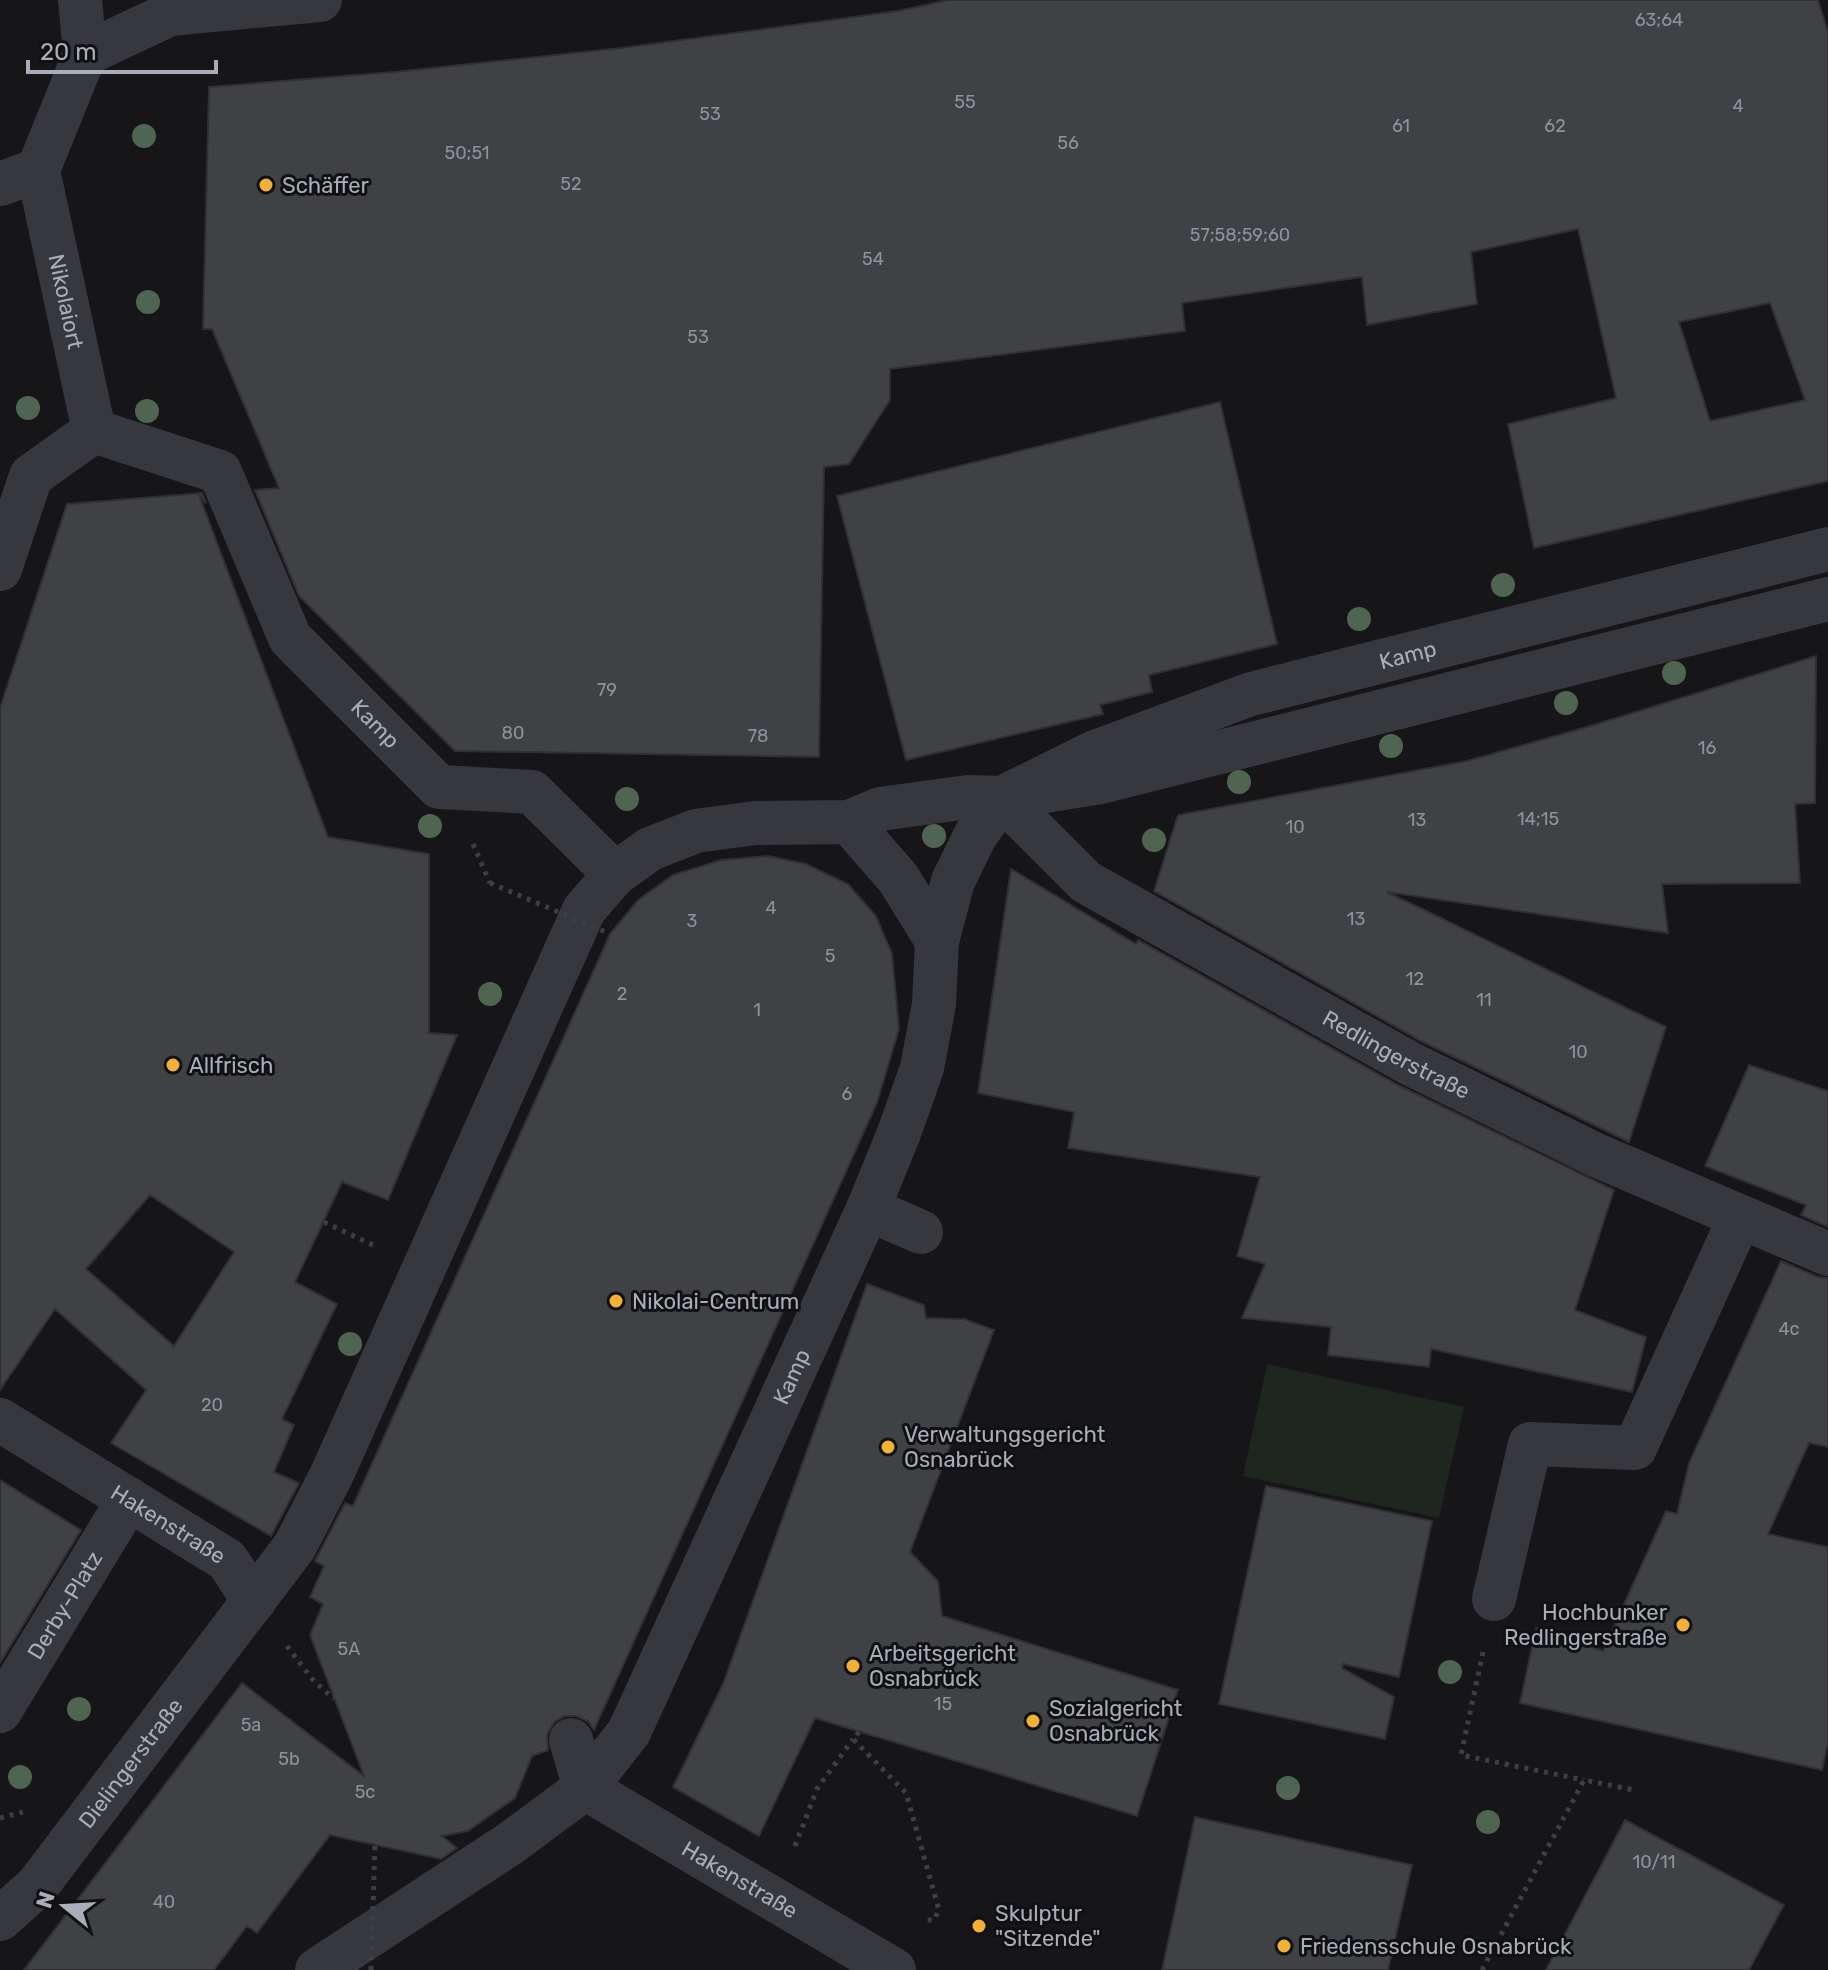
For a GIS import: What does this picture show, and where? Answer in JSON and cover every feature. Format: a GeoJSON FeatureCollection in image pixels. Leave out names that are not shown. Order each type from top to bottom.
{"type":"FeatureCollection","features":[{"type":"Feature","properties":{"kind":"street","name":"Nikolaiort"},"geometry":{"type":"LineString","coordinates":[[80,0],[85,54],[19,177],[94,431]]}},
{"type":"Feature","properties":{"kind":"street"},"geometry":{"type":"LineString","coordinates":[[85,54],[170,14],[320,0]]}},
{"type":"Feature","properties":{"kind":"street"},"geometry":{"type":"LineString","coordinates":[[0,569],[31,476],[94,431]]}},
{"type":"Feature","properties":{"kind":"street","name":"Kamp"},"geometry":{"type":"LineString","coordinates":[[94,431],[220,472],[290,638],[439,787],[532,792],[615,874]]}},
{"type":"Feature","properties":{"kind":"street","name":"Kamp"},"geometry":{"type":"LineString","coordinates":[[585,1788],[629,1732],[868,1209],[922,1068],[934,1004],[937,941],[953,881],[975,836],[1002,798],[1095,752],[1251,694],[1828,549]]}},
{"type":"Feature","properties":{"kind":"street","name":"Kamp"},"geometry":{"type":"LineString","coordinates":[[254,1601],[295,1546],[338,1460],[584,910],[615,874],[650,849],[696,831],[755,823],[849,822],[880,809],[968,797],[1002,798],[1101,782],[1828,599]]}},
{"type":"Feature","properties":{"kind":"street","name":"Redlingerstraße"},"geometry":{"type":"LineString","coordinates":[[1002,798],[1086,882],[1409,1063],[1596,1155],[1828,1254]]}},
{"type":"Feature","properties":{"kind":"street"},"geometry":{"type":"LineString","coordinates":[[849,822],[898,878],[937,941]]}},
{"type":"Feature","properties":{"kind":"street"},"geometry":{"type":"LineString","coordinates":[[868,1209],[921,1232]]}},
{"type":"Feature","properties":{"kind":"street"},"geometry":{"type":"LineString","coordinates":[[1494,1599],[1530,1444],[1635,1448],[1740,1217]]}},
{"type":"Feature","properties":{"kind":"street","name":"Hakenstraße"},"geometry":{"type":"LineString","coordinates":[[0,1420],[227,1560],[254,1601]]}},
{"type":"Feature","properties":{"kind":"street","name":"Derby-Platz"},"geometry":{"type":"LineString","coordinates":[[0,1711],[129,1499]]}},
{"type":"Feature","properties":{"kind":"street"},"geometry":{"type":"LineString","coordinates":[[295,1546],[356,1499]]}},
{"type":"Feature","properties":{"kind":"street","name":"Dielingerstraße"},"geometry":{"type":"LineString","coordinates":[[0,1919],[37,1886],[254,1601]]}},
{"type":"Feature","properties":{"kind":"street"},"geometry":{"type":"LineString","coordinates":[[317,1970],[508,1845],[585,1788],[571,1740]]}},
{"type":"Feature","properties":{"kind":"street","name":"Hakenstraße"},"geometry":{"type":"LineString","coordinates":[[585,1788],[894,1970]]}},
{"type":"Feature","properties":{"kind":"path"},"geometry":{"type":"LineString","coordinates":[[467,831],[490,883],[610,934]]}},
{"type":"Feature","properties":{"kind":"path"},"geometry":{"type":"LineString","coordinates":[[324,1222],[383,1250]]}},
{"type":"Feature","properties":{"kind":"path"},"geometry":{"type":"LineString","coordinates":[[1494,1599],[1461,1755],[1634,1790]]}},
{"type":"Feature","properties":{"kind":"path"},"geometry":{"type":"LineString","coordinates":[[254,1601],[312,1679],[334,1699]]}},
{"type":"Feature","properties":{"kind":"path"},"geometry":{"type":"LineString","coordinates":[[769,1896],[795,1846],[817,1789],[859,1732]]}},
{"type":"Feature","properties":{"kind":"path"},"geometry":{"type":"LineString","coordinates":[[853,1739],[906,1793],[939,1910],[934,1920],[926,1921],[913,1914]]}},
{"type":"Feature","properties":{"kind":"path"},"geometry":{"type":"LineString","coordinates":[[1482,1970],[1584,1780]]}},
{"type":"Feature","properties":{"kind":"path"},"geometry":{"type":"LineString","coordinates":[[371,1970],[375,1845]]}},
{"type":"Feature","properties":{"kind":"path"},"geometry":{"type":"LineString","coordinates":[[795,1846],[808,1854]]}},
{"type":"Feature","properties":{"kind":"shaded area"},"geometry":{"type":"Polygon","coordinates":[[[1267,1364],[1464,1407],[1439,1518],[1243,1476],[1267,1364]]]}},
{"type":"Feature","properties":{"kind":"building"},"geometry":{"type":"Polygon","coordinates":[[[948,0],[1818,0],[1828,32],[1828,481],[1534,548],[1508,424],[1616,398],[1578,229],[1471,252],[1477,304],[1367,325],[1362,277],[1182,303],[1185,331],[890,369],[890,400],[849,464],[824,467],[819,757],[455,751],[299,596],[255,490],[279,488],[212,329],[203,329],[209,87],[394,72],[621,48],[898,11],[948,0]],[[1770,303],[1679,322],[1710,421],[1805,400],[1770,303]]]}},
{"type":"Feature","properties":{"kind":"building"},"geometry":{"type":"Polygon","coordinates":[[[1220,402],[1277,644],[1149,675],[1152,692],[1100,705],[1103,714],[906,760],[837,496],[1220,402]]]}},
{"type":"Feature","properties":{"kind":"building"},"geometry":{"type":"Polygon","coordinates":[[[202,493],[206,503],[199,495],[328,837],[429,854],[429,1033],[457,1035],[388,1200],[342,1182],[295,1282],[337,1304],[282,1419],[294,1425],[274,1472],[299,1483],[271,1536],[111,1443],[146,1390],[55,1309],[0,1390],[0,708],[67,504],[202,493]],[[150,1195],[86,1269],[174,1346],[234,1252],[150,1195]]]}},
{"type":"Feature","properties":{"kind":"building"},"geometry":{"type":"Polygon","coordinates":[[[1816,656],[1815,803],[1795,804],[1800,883],[1662,884],[1668,933],[1387,892],[1666,1027],[1629,1142],[1421,1041],[1154,891],[1178,815],[1467,761],[1816,656]]]}},
{"type":"Feature","properties":{"kind":"building","name":"Nikolai-Centrum"},"geometry":{"type":"Polygon","coordinates":[[[768,856],[806,864],[848,884],[876,916],[892,954],[899,1029],[877,1103],[594,1730],[588,1721],[576,1716],[565,1716],[554,1722],[547,1735],[548,1750],[532,1756],[515,1798],[468,1831],[442,1836],[457,1848],[441,1859],[330,1835],[257,1933],[247,1926],[214,1970],[24,1970],[242,1683],[364,1776],[310,1635],[323,1604],[310,1597],[324,1566],[315,1561],[345,1503],[353,1506],[610,934],[638,900],[673,875],[721,860],[768,856]]]}},
{"type":"Feature","properties":{"kind":"building"},"geometry":{"type":"Polygon","coordinates":[[[1011,869],[1136,944],[1138,940],[1398,1085],[1614,1190],[1575,1310],[1646,1337],[1632,1392],[1431,1349],[1429,1367],[1328,1355],[1331,1327],[1242,1318],[1265,1264],[1237,1256],[1260,1177],[1068,1148],[1074,1112],[978,1093],[1011,869]]]}},
{"type":"Feature","properties":{"kind":"building"},"geometry":{"type":"Polygon","coordinates":[[[1749,1065],[1828,1091],[1828,1227],[1801,1215],[1806,1205],[1705,1166],[1749,1065]]]}},
{"type":"Feature","properties":{"kind":"building","name":"Hochbunker Redlingerstraße"},"geometry":{"type":"Polygon","coordinates":[[[1781,1261],[1818,1277],[1828,1278],[1828,1447],[1809,1443],[1768,1534],[1828,1547],[1828,1742],[1822,1770],[1520,1703],[1536,1628],[1603,1651],[1666,1511],[1677,1514],[1689,1463],[1781,1261]]]}},
{"type":"Feature","properties":{"kind":"building"},"geometry":{"type":"Polygon","coordinates":[[[867,1284],[924,1305],[926,1318],[964,1319],[994,1330],[910,1552],[938,1581],[942,1616],[1178,1690],[1137,1816],[815,1718],[759,1836],[673,1787],[723,1684],[867,1284]]]}},
{"type":"Feature","properties":{"kind":"building"},"geometry":{"type":"Polygon","coordinates":[[[0,1480],[81,1530],[0,1663],[0,1480]]]}},
{"type":"Feature","properties":{"kind":"building"},"geometry":{"type":"Polygon","coordinates":[[[1266,1486],[1432,1521],[1399,1677],[1343,1664],[1342,1668],[1394,1697],[1385,1739],[1219,1704],[1266,1486]]]}},
{"type":"Feature","properties":{"kind":"building"},"geometry":{"type":"Polygon","coordinates":[[[1195,1817],[1412,1865],[1388,1970],[1162,1970],[1195,1817]]]}},
{"type":"Feature","properties":{"kind":"building"},"geometry":{"type":"Polygon","coordinates":[[[1625,1820],[1784,1905],[1749,1970],[1546,1970],[1625,1820]]]}},
{"type":"Feature","properties":{"kind":"place","name":"Schäffer"},"geometry":{"type":"Point","coordinates":[266,185]}},
{"type":"Feature","properties":{"kind":"place","name":"Allfrisch"},"geometry":{"type":"Point","coordinates":[173,1065]}},
{"type":"Feature","properties":{"kind":"place","name":"Nikolai-Centrum"},"geometry":{"type":"Point","coordinates":[616,1301]}},
{"type":"Feature","properties":{"kind":"place","name":"Verwaltungsgericht Osnabrück"},"geometry":{"type":"Point","coordinates":[888,1447]}},
{"type":"Feature","properties":{"kind":"place","name":"Hochbunker Redlingerstraße"},"geometry":{"type":"Point","coordinates":[1683,1625]}},
{"type":"Feature","properties":{"kind":"place","name":"Arbeitsgericht Osnabrück"},"geometry":{"type":"Point","coordinates":[853,1666]}},
{"type":"Feature","properties":{"kind":"place","name":"Sozialgericht Osnabrück"},"geometry":{"type":"Point","coordinates":[1033,1721]}},
{"type":"Feature","properties":{"kind":"place","name":"Skulptur \"Sitzende\""},"geometry":{"type":"Point","coordinates":[979,1926]}},
{"type":"Feature","properties":{"kind":"place","name":"Friedensschule Osnabrück"},"geometry":{"type":"Point","coordinates":[1284,1946]}}]}
